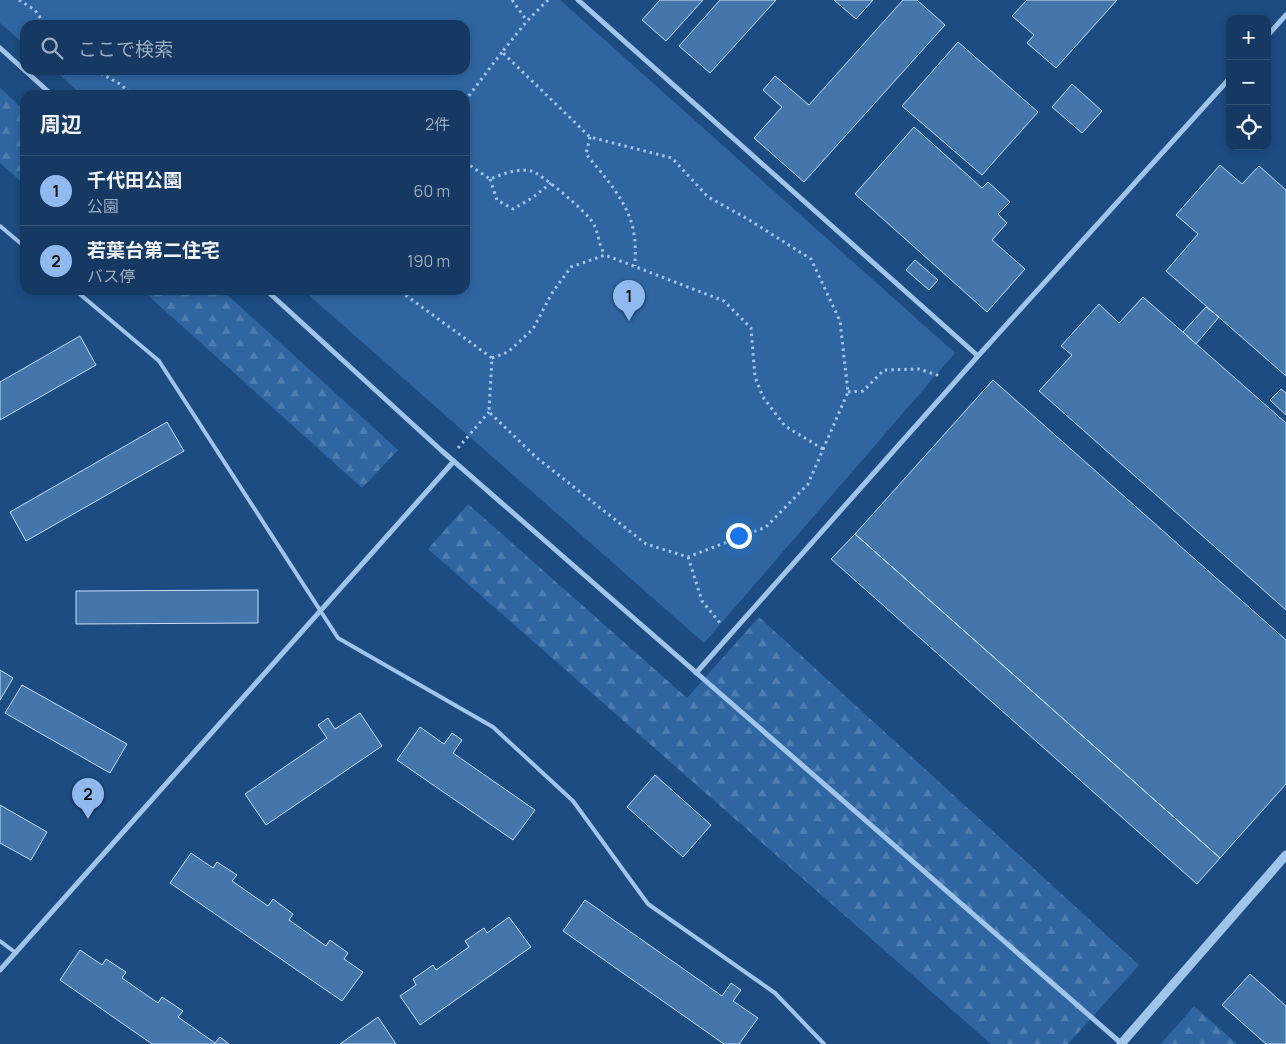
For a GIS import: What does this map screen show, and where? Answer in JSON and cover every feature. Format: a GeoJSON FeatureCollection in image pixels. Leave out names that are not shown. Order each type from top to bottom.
{"type":"FeatureCollection","features":[{"type":"Feature","properties":{"kind":"street"},"geometry":{"type":"LineString","coordinates":[[578,0],[978,356]]}},
{"type":"Feature","properties":{"kind":"street"},"geometry":{"type":"LineString","coordinates":[[1271,32],[1286,16]]}},
{"type":"Feature","properties":{"kind":"street"},"geometry":{"type":"LineString","coordinates":[[0,48],[20,66]]}},
{"type":"Feature","properties":{"kind":"street"},"geometry":{"type":"LineString","coordinates":[[30,75],[46,90]]}},
{"type":"Feature","properties":{"kind":"street"},"geometry":{"type":"LineString","coordinates":[[696,673],[955,381],[1226,82]]}},
{"type":"Feature","properties":{"kind":"street"},"geometry":{"type":"LineString","coordinates":[[272,295],[452,459],[1121,1044],[1286,855]]}},
{"type":"Feature","properties":{"kind":"street"},"geometry":{"type":"LineString","coordinates":[[0,970],[320,611],[452,459]]}},
{"type":"Feature","properties":{"kind":"lane"},"geometry":{"type":"LineString","coordinates":[[0,226],[20,243]]}},
{"type":"Feature","properties":{"kind":"lane"},"geometry":{"type":"LineString","coordinates":[[81,295],[158,361],[338,638],[493,727],[574,801],[648,904],[775,993],[824,1044]]}},
{"type":"Feature","properties":{"kind":"lane"},"geometry":{"type":"LineString","coordinates":[[0,940],[16,953]]}},
{"type":"Feature","properties":{"kind":"path"},"geometry":{"type":"LineString","coordinates":[[19,0],[35,10],[42,20]]}},
{"type":"Feature","properties":{"kind":"path"},"geometry":{"type":"LineString","coordinates":[[512,0],[527,20]]}},
{"type":"Feature","properties":{"kind":"path"},"geometry":{"type":"LineString","coordinates":[[470,94],[527,20],[548,0]]}},
{"type":"Feature","properties":{"kind":"path"},"geometry":{"type":"LineString","coordinates":[[489,412],[538,458],[646,544],[688,558],[766,527],[808,484],[848,392],[840,321],[811,259],[708,197],[672,158],[590,136],[502,52]]}},
{"type":"Feature","properties":{"kind":"path"},"geometry":{"type":"LineString","coordinates":[[104,75],[127,90]]}},
{"type":"Feature","properties":{"kind":"path"},"geometry":{"type":"LineString","coordinates":[[590,136],[586,154],[614,190],[626,210],[634,233],[636,266]]}},
{"type":"Feature","properties":{"kind":"path"},"geometry":{"type":"LineString","coordinates":[[470,165],[490,179],[498,200],[513,210],[551,183]]}},
{"type":"Feature","properties":{"kind":"path"},"geometry":{"type":"LineString","coordinates":[[490,179],[510,172],[532,171],[551,183],[593,222],[600,247],[605,255],[724,301],[751,328],[755,377],[763,397],[785,426],[823,449]]}},
{"type":"Feature","properties":{"kind":"path"},"geometry":{"type":"LineString","coordinates":[[492,358],[508,352],[533,329],[552,293],[571,267],[605,255]]}},
{"type":"Feature","properties":{"kind":"path"},"geometry":{"type":"LineString","coordinates":[[405,295],[492,358]]}},
{"type":"Feature","properties":{"kind":"path"},"geometry":{"type":"LineString","coordinates":[[452,459],[489,412],[492,358]]}},
{"type":"Feature","properties":{"kind":"path"},"geometry":{"type":"LineString","coordinates":[[848,392],[863,392],[884,370],[919,369],[955,381]]}},
{"type":"Feature","properties":{"kind":"path"},"geometry":{"type":"LineString","coordinates":[[688,558],[702,600],[729,635]]}},
{"type":"Feature","properties":{"kind":"green space"},"geometry":{"type":"Polygon","coordinates":[[[0,0],[560,0],[955,353],[704,643],[309,295],[470,295],[470,90],[76,90],[60,75],[470,75],[470,20],[20,20],[20,41],[0,23],[0,0]]]}},
{"type":"Feature","properties":{"kind":"green space"},"geometry":{"type":"Polygon","coordinates":[[[0,88],[20,106],[20,181],[0,163],[0,88]]]}},
{"type":"Feature","properties":{"kind":"green space"},"geometry":{"type":"Polygon","coordinates":[[[148,295],[228,295],[398,450],[362,488],[148,295]]]}},
{"type":"Feature","properties":{"kind":"green space"},"geometry":{"type":"Polygon","coordinates":[[[468,504],[687,698],[759,617],[1139,965],[1068,1044],[991,1044],[428,549],[468,504]]]}},
{"type":"Feature","properties":{"kind":"green space"},"geometry":{"type":"Polygon","coordinates":[[[1194,1006],[1237,1044],[1161,1044],[1194,1006]]]}},
{"type":"Feature","properties":{"kind":"building"},"geometry":{"type":"Polygon","coordinates":[[[660,0],[703,0],[666,41],[642,20],[660,0]]]}},
{"type":"Feature","properties":{"kind":"building"},"geometry":{"type":"Polygon","coordinates":[[[720,0],[776,0],[710,73],[679,46],[720,0]]]}},
{"type":"Feature","properties":{"kind":"building"},"geometry":{"type":"Polygon","coordinates":[[[834,0],[873,0],[856,19],[834,0]]]}},
{"type":"Feature","properties":{"kind":"building"},"geometry":{"type":"Polygon","coordinates":[[[903,0],[917,0],[945,25],[804,182],[754,138],[782,107],[763,90],[775,76],[809,105],[903,0]]]}},
{"type":"Feature","properties":{"kind":"building"},"geometry":{"type":"Polygon","coordinates":[[[1027,0],[1117,0],[1056,68],[1027,43],[1034,35],[1012,16],[1027,0]]]}},
{"type":"Feature","properties":{"kind":"building"},"geometry":{"type":"Polygon","coordinates":[[[958,42],[1038,112],[982,175],[902,106],[958,42]]]}},
{"type":"Feature","properties":{"kind":"building"},"geometry":{"type":"Polygon","coordinates":[[[1072,84],[1102,111],[1082,133],[1052,107],[1072,84]]]}},
{"type":"Feature","properties":{"kind":"building"},"geometry":{"type":"Polygon","coordinates":[[[914,127],[982,188],[988,182],[1010,202],[998,214],[1007,223],[992,240],[1025,269],[987,312],[855,194],[914,127]]]}},
{"type":"Feature","properties":{"kind":"building"},"geometry":{"type":"Polygon","coordinates":[[[1220,165],[1242,184],[1259,166],[1286,190],[1286,376],[1166,271],[1198,234],[1176,215],[1220,165]]]}},
{"type":"Feature","properties":{"kind":"building"},"geometry":{"type":"Polygon","coordinates":[[[915,260],[938,280],[929,290],[906,270],[915,260]]]}},
{"type":"Feature","properties":{"kind":"building"},"geometry":{"type":"Polygon","coordinates":[[[1143,297],[1286,423],[1286,610],[1039,391],[1072,355],[1061,346],[1099,304],[1119,323],[1143,297]]]}},
{"type":"Feature","properties":{"kind":"building"},"geometry":{"type":"Polygon","coordinates":[[[1206,307],[1219,317],[1196,344],[1183,332],[1206,307]]]}},
{"type":"Feature","properties":{"kind":"building"},"geometry":{"type":"Polygon","coordinates":[[[80,336],[96,365],[0,420],[0,382],[80,336]]]}},
{"type":"Feature","properties":{"kind":"building"},"geometry":{"type":"Polygon","coordinates":[[[993,380],[1286,640],[1286,784],[1220,858],[855,534],[993,380]]]}},
{"type":"Feature","properties":{"kind":"building"},"geometry":{"type":"Polygon","coordinates":[[[1281,389],[1286,393],[1286,415],[1270,400],[1281,389]]]}},
{"type":"Feature","properties":{"kind":"building"},"geometry":{"type":"Polygon","coordinates":[[[167,422],[184,451],[26,541],[10,512],[167,422]]]}},
{"type":"Feature","properties":{"kind":"building"},"geometry":{"type":"Polygon","coordinates":[[[855,534],[1220,858],[1197,884],[831,559],[855,534]]]}},
{"type":"Feature","properties":{"kind":"building"},"geometry":{"type":"Polygon","coordinates":[[[258,590],[258,623],[76,624],[76,591],[258,590]]]}},
{"type":"Feature","properties":{"kind":"building"},"geometry":{"type":"Polygon","coordinates":[[[0,670],[13,678],[0,700],[0,670]]]}},
{"type":"Feature","properties":{"kind":"building"},"geometry":{"type":"Polygon","coordinates":[[[22,685],[127,744],[110,773],[5,713],[22,685]]]}},
{"type":"Feature","properties":{"kind":"building"},"geometry":{"type":"Polygon","coordinates":[[[360,713],[382,746],[266,825],[245,794],[327,738],[318,725],[328,718],[335,729],[360,713]]]}},
{"type":"Feature","properties":{"kind":"building"},"geometry":{"type":"Polygon","coordinates":[[[420,727],[444,744],[452,733],[462,740],[453,753],[535,810],[513,840],[397,760],[420,727]]]}},
{"type":"Feature","properties":{"kind":"building"},"geometry":{"type":"Polygon","coordinates":[[[655,775],[711,825],[683,857],[627,807],[655,775]]]}},
{"type":"Feature","properties":{"kind":"building"},"geometry":{"type":"Polygon","coordinates":[[[0,805],[47,832],[31,860],[0,843],[0,805]]]}},
{"type":"Feature","properties":{"kind":"building"},"geometry":{"type":"Polygon","coordinates":[[[191,853],[213,868],[217,862],[237,875],[232,881],[268,906],[273,899],[293,914],[289,920],[326,946],[330,940],[348,953],[344,959],[363,972],[342,1001],[170,883],[191,853]]]}},
{"type":"Feature","properties":{"kind":"building"},"geometry":{"type":"Polygon","coordinates":[[[585,900],[722,996],[731,983],[741,990],[733,1001],[758,1018],[739,1044],[724,1044],[563,931],[585,900]]]}},
{"type":"Feature","properties":{"kind":"building"},"geometry":{"type":"Polygon","coordinates":[[[509,917],[531,947],[420,1025],[400,996],[416,985],[413,979],[433,965],[436,970],[469,947],[465,941],[484,928],[487,933],[509,917]]]}},
{"type":"Feature","properties":{"kind":"building"},"geometry":{"type":"Polygon","coordinates":[[[80,950],[102,965],[106,959],[126,972],[122,978],[158,1003],[162,997],[183,1011],[178,1017],[215,1043],[220,1037],[229,1044],[152,1044],[60,980],[80,950]]]}},
{"type":"Feature","properties":{"kind":"building"},"geometry":{"type":"Polygon","coordinates":[[[1250,974],[1286,1006],[1286,1044],[1266,1044],[1222,1005],[1250,974]]]}},
{"type":"Feature","properties":{"kind":"building"},"geometry":{"type":"Polygon","coordinates":[[[378,1017],[396,1044],[340,1044],[378,1017]]]}},
{"type":"Feature","properties":{"kind":"place","name":"千代田公園"},"geometry":{"type":"Point","coordinates":[629,321]}},
{"type":"Feature","properties":{"kind":"place","name":"若葉台第二住宅"},"geometry":{"type":"Point","coordinates":[88,819]}}]}
